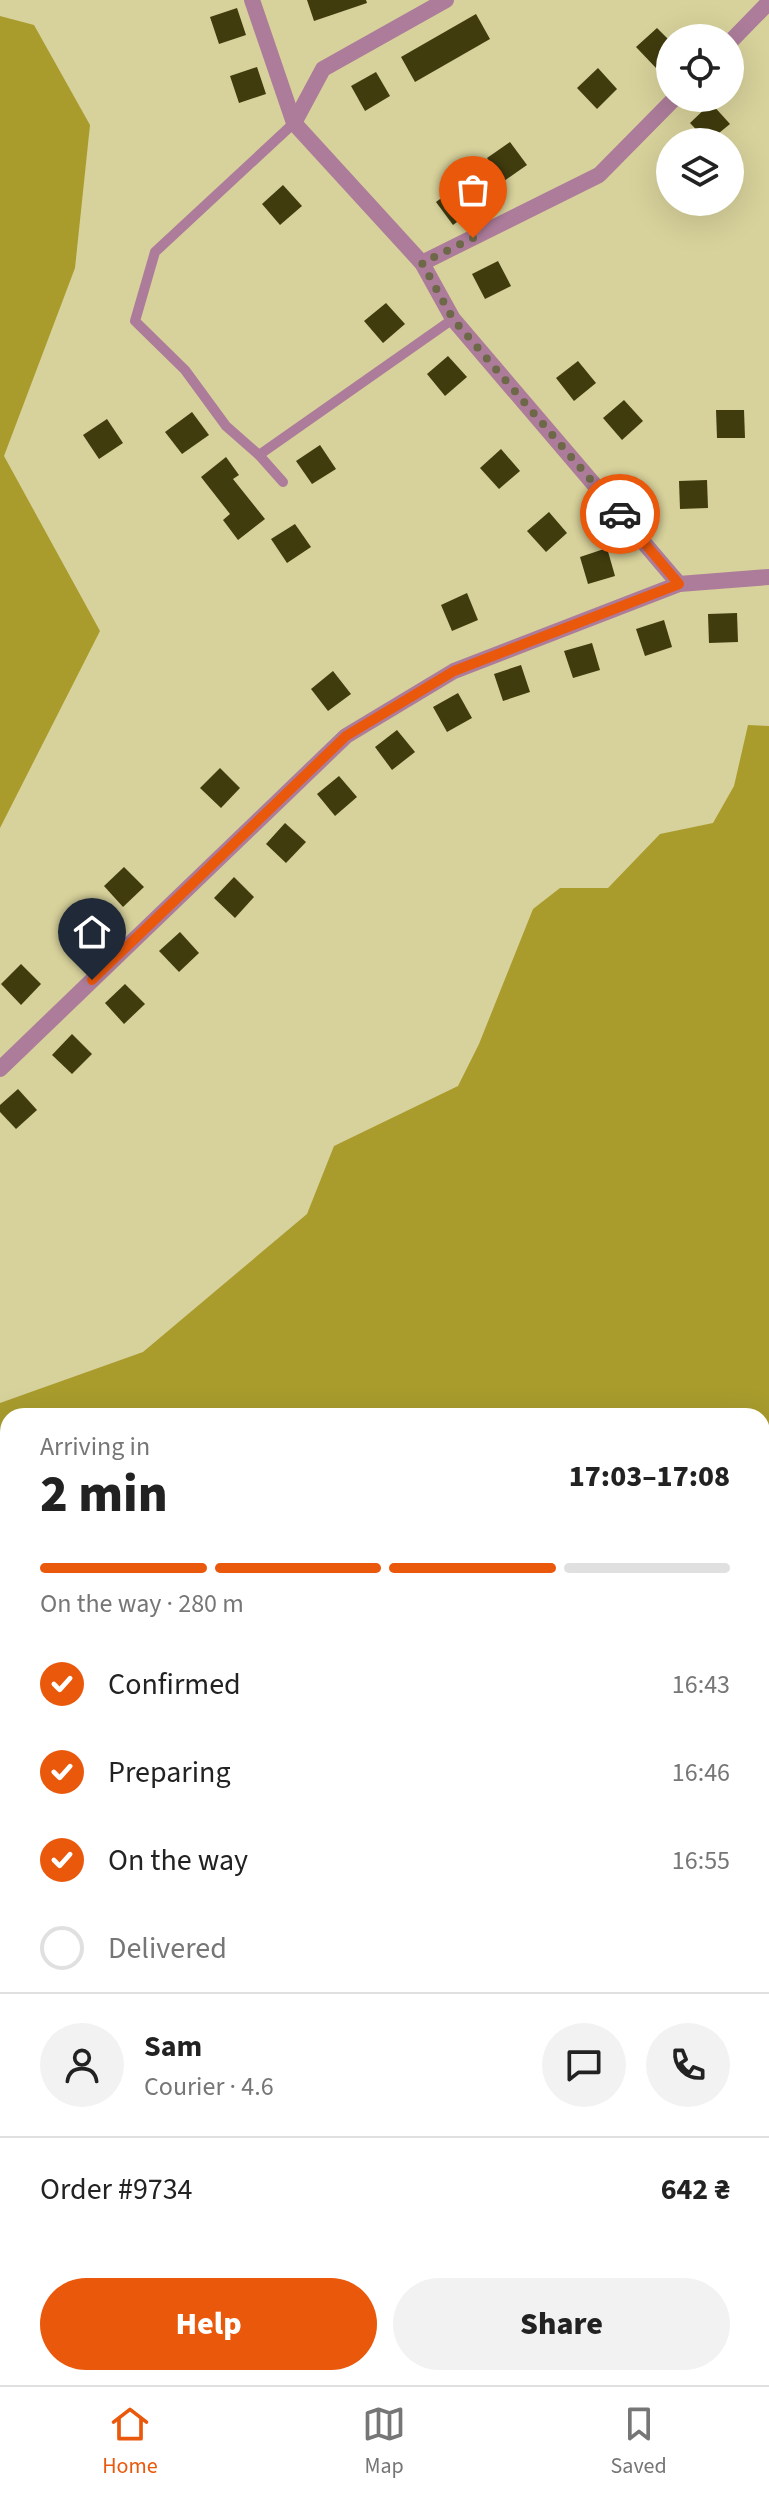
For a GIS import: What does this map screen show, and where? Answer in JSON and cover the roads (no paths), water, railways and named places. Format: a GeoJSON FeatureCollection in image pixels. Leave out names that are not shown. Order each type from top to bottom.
{"type":"FeatureCollection","features":[{"type":"Feature","properties":{"kind":"street"},"geometry":{"type":"LineString","coordinates":[[252,0],[294,123],[422,263],[453,319],[679,584]]}},
{"type":"Feature","properties":{"kind":"street"},"geometry":{"type":"LineString","coordinates":[[294,123],[323,69],[446,0]]}},
{"type":"Feature","properties":{"kind":"street"},"geometry":{"type":"LineString","coordinates":[[744,28],[769,2]]}},
{"type":"Feature","properties":{"kind":"street"},"geometry":{"type":"LineString","coordinates":[[422,263],[599,175],[661,112]]}},
{"type":"Feature","properties":{"kind":"street"},"geometry":{"type":"LineString","coordinates":[[0,1069],[346,736],[454,671],[679,584],[769,577]]}},
{"type":"Feature","properties":{"kind":"lane"},"geometry":{"type":"LineString","coordinates":[[283,482],[259,455],[226,426],[185,370],[135,321],[155,252],[294,123]]}},
{"type":"Feature","properties":{"kind":"lane"},"geometry":{"type":"LineString","coordinates":[[259,455],[453,319]]}}]}
